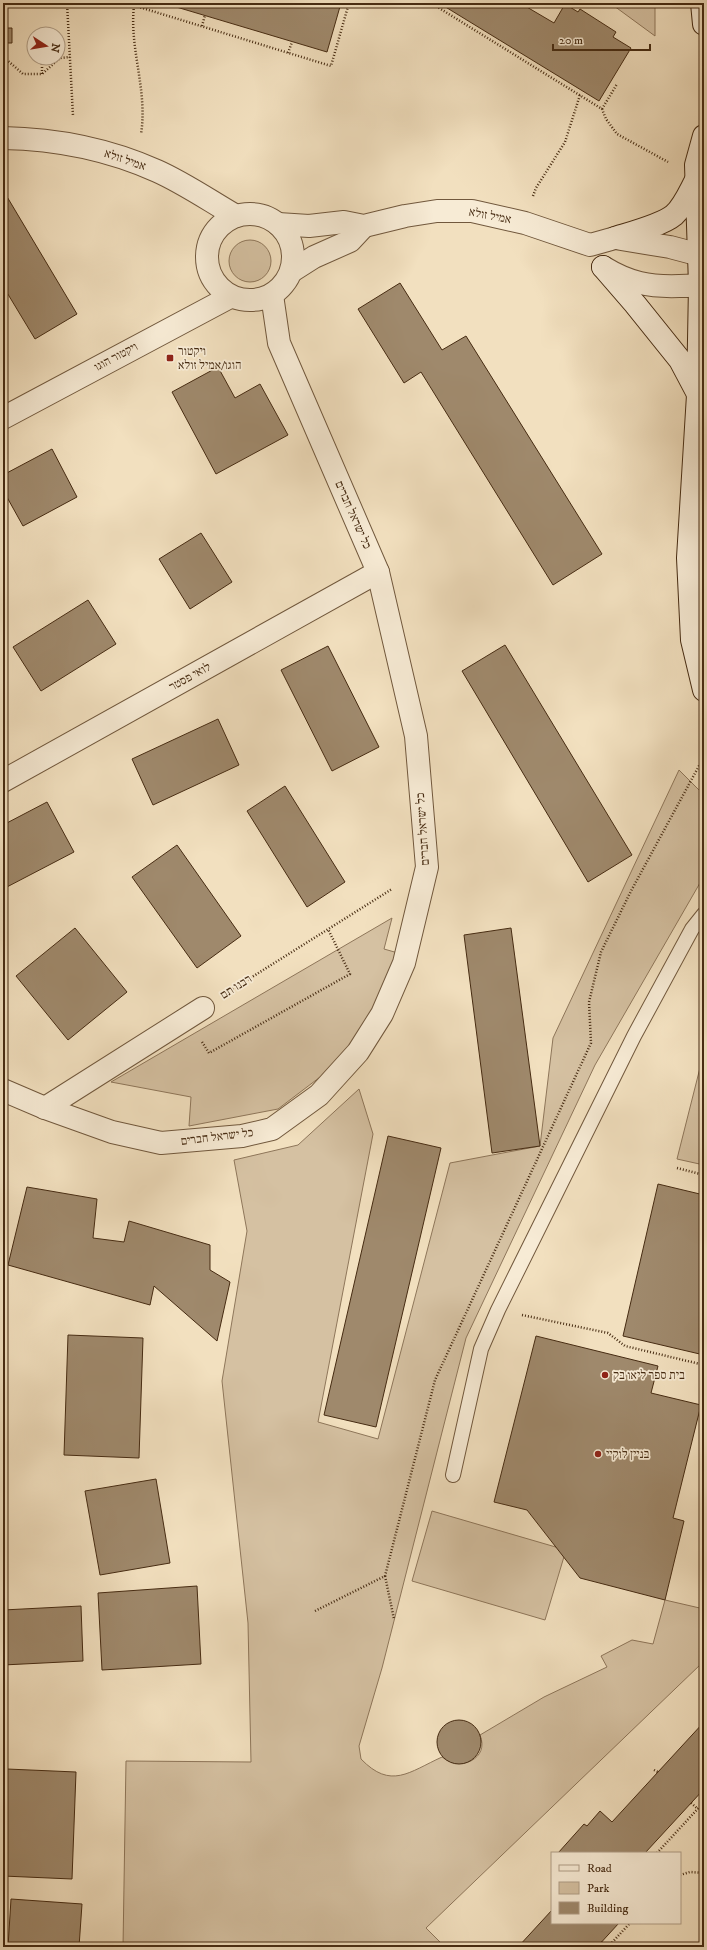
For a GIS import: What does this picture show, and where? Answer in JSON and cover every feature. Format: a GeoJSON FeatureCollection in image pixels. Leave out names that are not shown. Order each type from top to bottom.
{"type":"FeatureCollection","features":[{"type":"Feature","properties":{"kind":"street"},"geometry":{"type":"LineString","coordinates":[[702,3],[704,24]]}},
{"type":"Feature","properties":{"kind":"street"},"geometry":{"type":"LineString","coordinates":[[704,136],[696,165],[702,255],[702,284],[698,395],[688,558],[692,640],[704,690]]}},
{"type":"Feature","properties":{"kind":"street","name":"אמיל זולא"},"geometry":{"type":"LineString","coordinates":[[3,138],[31,139],[74,145],[105,152],[133,161],[164,174],[236,216]]}},
{"type":"Feature","properties":{"kind":"street"},"geometry":{"type":"LineString","coordinates":[[696,180],[688,195],[674,215],[645,229],[590,245],[603,267],[680,360],[698,395]]}},
{"type":"Feature","properties":{"kind":"street","name":"אמיל זולא"},"geometry":{"type":"LineString","coordinates":[[278,224],[309,226],[344,222],[364,226],[405,216],[437,211],[472,211],[525,223],[590,245]]}},
{"type":"Feature","properties":{"kind":"street"},"geometry":{"type":"LineString","coordinates":[[246,214],[270,218],[278,224],[292,245],[294,257],[292,271],[284,284],[272,295],[258,301],[244,301],[230,296],[217,286],[209,273],[206,255],[212,236],[223,223],[236,216],[246,214]]}},
{"type":"Feature","properties":{"kind":"street"},"geometry":{"type":"LineString","coordinates":[[292,271],[314,258],[350,241],[364,226]]}},
{"type":"Feature","properties":{"kind":"street"},"geometry":{"type":"LineString","coordinates":[[616,238],[670,247],[702,255]]}},
{"type":"Feature","properties":{"kind":"street"},"geometry":{"type":"LineString","coordinates":[[603,267],[621,278],[639,284],[662,287],[702,284]]}},
{"type":"Feature","properties":{"kind":"street","name":"כל ישראל חברים"},"geometry":{"type":"LineString","coordinates":[[3,1090],[45,1108],[112,1132],[161,1143],[242,1136],[272,1129],[319,1095],[358,1052],[382,1014],[404,963],[426,867],[416,736],[378,572],[278,344],[272,295]]}},
{"type":"Feature","properties":{"kind":"street","name":"ויקטור הוגו"},"geometry":{"type":"LineString","coordinates":[[3,418],[230,296]]}},
{"type":"Feature","properties":{"kind":"street","name":"לואי פסטר"},"geometry":{"type":"LineString","coordinates":[[3,781],[378,572]]}},
{"type":"Feature","properties":{"kind":"street"},"geometry":{"type":"LineString","coordinates":[[45,1108],[195,1013]]}},
{"type":"Feature","properties":{"kind":"lane"},"geometry":{"type":"LineString","coordinates":[[453,1475],[481,1349],[498,1310],[634,1036],[692,929],[704,914]]}},
{"type":"Feature","properties":{"kind":"path"},"geometry":{"type":"LineString","coordinates":[[67,3],[73,110]]}},
{"type":"Feature","properties":{"kind":"path"},"geometry":{"type":"LineString","coordinates":[[128,3],[331,66],[350,3]]}},
{"type":"Feature","properties":{"kind":"path"},"geometry":{"type":"LineString","coordinates":[[431,3],[602,109],[606,119],[617,134],[661,160]]}},
{"type":"Feature","properties":{"kind":"path"},"geometry":{"type":"LineString","coordinates":[[134,6],[133,29],[143,112],[141,137]]}},
{"type":"Feature","properties":{"kind":"path"},"geometry":{"type":"LineString","coordinates":[[202,26],[205,15]]}},
{"type":"Feature","properties":{"kind":"path"},"geometry":{"type":"LineString","coordinates":[[498,44],[500,40]]}},
{"type":"Feature","properties":{"kind":"path"},"geometry":{"type":"LineString","coordinates":[[288,53],[292,42]]}},
{"type":"Feature","properties":{"kind":"path"},"geometry":{"type":"LineString","coordinates":[[3,60],[6,60],[23,74],[42,74],[60,58],[70,57]]}},
{"type":"Feature","properties":{"kind":"path"},"geometry":{"type":"LineString","coordinates":[[42,66],[42,74]]}},
{"type":"Feature","properties":{"kind":"path"},"geometry":{"type":"LineString","coordinates":[[566,87],[569,82]]}},
{"type":"Feature","properties":{"kind":"path"},"geometry":{"type":"LineString","coordinates":[[602,109],[617,84]]}},
{"type":"Feature","properties":{"kind":"path"},"geometry":{"type":"LineString","coordinates":[[536,188],[565,142],[580,95]]}},
{"type":"Feature","properties":{"kind":"path"},"geometry":{"type":"LineString","coordinates":[[394,1619],[385,1576],[435,1380],[591,1043],[589,1002],[601,952],[700,764],[704,761]]}},
{"type":"Feature","properties":{"kind":"path","name":"רבנו תם"},"geometry":{"type":"LineString","coordinates":[[195,1013],[426,867]]}},
{"type":"Feature","properties":{"kind":"path"},"geometry":{"type":"LineString","coordinates":[[195,1013],[209,1053],[350,974],[328,929]]}},
{"type":"Feature","properties":{"kind":"path"},"geometry":{"type":"LineString","coordinates":[[677,1168],[704,1175]]}},
{"type":"Feature","properties":{"kind":"path"},"geometry":{"type":"LineString","coordinates":[[498,1310],[608,1332],[624,1346],[704,1365]]}},
{"type":"Feature","properties":{"kind":"path"},"geometry":{"type":"LineString","coordinates":[[315,1610],[385,1576]]}},
{"type":"Feature","properties":{"kind":"path"},"geometry":{"type":"LineString","coordinates":[[654,1770],[658,1772]]}},
{"type":"Feature","properties":{"kind":"path"},"geometry":{"type":"LineString","coordinates":[[658,1852],[704,1802]]}},
{"type":"Feature","properties":{"kind":"path"},"geometry":{"type":"LineString","coordinates":[[691,1803],[698,1809]]}},
{"type":"Feature","properties":{"kind":"path"},"geometry":{"type":"LineString","coordinates":[[681,1875],[690,1872],[704,1873]]}},
{"type":"Feature","properties":{"kind":"path"},"geometry":{"type":"LineString","coordinates":[[602,1942],[608,1947],[629,1924]]}},
{"type":"Feature","properties":{"kind":"green space"},"geometry":{"type":"Polygon","coordinates":[[[610,3],[655,3],[655,36],[610,3]]]}},
{"type":"Feature","properties":{"kind":"green space"},"geometry":{"type":"Polygon","coordinates":[[[246,240],[254,240],[262,243],[268,249],[271,261],[268,273],[262,279],[254,282],[246,282],[238,279],[232,273],[229,265],[229,257],[232,249],[238,243],[246,240]]]}},
{"type":"Feature","properties":{"kind":"green space"},"geometry":{"type":"Polygon","coordinates":[[[679,770],[704,795],[704,876],[595,1065],[466,1338],[382,1668],[359,1746],[361,1759],[382,1774],[391,1776],[410,1772],[442,1757],[457,1763],[472,1761],[481,1751],[482,1743],[480,1735],[544,1697],[607,1667],[601,1656],[632,1640],[653,1644],[665,1600],[704,1609],[704,1652],[701,1664],[426,1928],[445,1947],[123,1947],[126,1761],[251,1762],[248,1623],[222,1381],[247,1231],[234,1160],[298,1145],[359,1089],[373,1134],[318,1422],[378,1439],[450,1163],[540,1146],[553,1038],[679,770]]]}},
{"type":"Feature","properties":{"kind":"green space"},"geometry":{"type":"Polygon","coordinates":[[[392,918],[384,949],[398,953],[375,1016],[328,1071],[278,1109],[189,1126],[191,1097],[111,1082],[392,918]]]}},
{"type":"Feature","properties":{"kind":"green space"},"geometry":{"type":"Polygon","coordinates":[[[704,1052],[704,1165],[677,1159],[704,1052]]]}},
{"type":"Feature","properties":{"kind":"green space"},"geometry":{"type":"Polygon","coordinates":[[[432,1511],[566,1550],[545,1620],[412,1581],[432,1511]]]}},
{"type":"Feature","properties":{"kind":"building"},"geometry":{"type":"Polygon","coordinates":[[[163,3],[341,3],[327,52],[163,3]]]}},
{"type":"Feature","properties":{"kind":"building"},"geometry":{"type":"Polygon","coordinates":[[[439,3],[520,3],[554,23],[565,4],[578,12],[580,9],[616,32],[613,37],[631,48],[599,101],[439,3]]]}},
{"type":"Feature","properties":{"kind":"building"},"geometry":{"type":"Polygon","coordinates":[[[3,14],[5,14],[5,28],[12,28],[12,43],[3,43],[3,14]]]}},
{"type":"Feature","properties":{"kind":"building"},"geometry":{"type":"Polygon","coordinates":[[[3,190],[77,314],[35,339],[3,286],[3,190]]]}},
{"type":"Feature","properties":{"kind":"building"},"geometry":{"type":"Polygon","coordinates":[[[400,283],[442,350],[466,336],[602,554],[553,585],[421,372],[404,383],[358,309],[400,283]]]}},
{"type":"Feature","properties":{"kind":"building"},"geometry":{"type":"Polygon","coordinates":[[[218,367],[235,398],[260,384],[288,435],[216,474],[172,392],[218,367]]]}},
{"type":"Feature","properties":{"kind":"building"},"geometry":{"type":"Polygon","coordinates":[[[52,449],[77,497],[23,526],[3,490],[3,475],[52,449]]]}},
{"type":"Feature","properties":{"kind":"building"},"geometry":{"type":"Polygon","coordinates":[[[201,533],[232,582],[190,609],[159,559],[201,533]]]}},
{"type":"Feature","properties":{"kind":"building"},"geometry":{"type":"Polygon","coordinates":[[[88,600],[116,644],[41,691],[13,647],[88,600]]]}},
{"type":"Feature","properties":{"kind":"building"},"geometry":{"type":"Polygon","coordinates":[[[505,645],[632,855],[588,882],[462,671],[505,645]]]}},
{"type":"Feature","properties":{"kind":"building"},"geometry":{"type":"Polygon","coordinates":[[[328,646],[379,747],[332,771],[281,670],[328,646]]]}},
{"type":"Feature","properties":{"kind":"building"},"geometry":{"type":"Polygon","coordinates":[[[218,719],[239,765],[153,805],[132,759],[218,719]]]}},
{"type":"Feature","properties":{"kind":"building"},"geometry":{"type":"Polygon","coordinates":[[[285,786],[345,882],[307,907],[247,811],[285,786]]]}},
{"type":"Feature","properties":{"kind":"building"},"geometry":{"type":"Polygon","coordinates":[[[47,802],[74,852],[3,889],[3,825],[47,802]]]}},
{"type":"Feature","properties":{"kind":"building"},"geometry":{"type":"Polygon","coordinates":[[[177,845],[241,936],[197,968],[132,877],[177,845]]]}},
{"type":"Feature","properties":{"kind":"building"},"geometry":{"type":"Polygon","coordinates":[[[75,928],[127,992],[68,1040],[16,976],[75,928]]]}},
{"type":"Feature","properties":{"kind":"building"},"geometry":{"type":"Polygon","coordinates":[[[511,928],[540,1146],[492,1153],[464,935],[511,928]]]}},
{"type":"Feature","properties":{"kind":"building"},"geometry":{"type":"Polygon","coordinates":[[[3,1121],[7,1122],[3,1155],[3,1121]]]}},
{"type":"Feature","properties":{"kind":"building"},"geometry":{"type":"Polygon","coordinates":[[[388,1136],[441,1148],[376,1427],[324,1415],[388,1136]]]}},
{"type":"Feature","properties":{"kind":"building"},"geometry":{"type":"Polygon","coordinates":[[[658,1184],[704,1195],[704,1355],[623,1336],[658,1184]]]}},
{"type":"Feature","properties":{"kind":"building"},"geometry":{"type":"Polygon","coordinates":[[[27,1187],[97,1199],[93,1238],[124,1242],[129,1221],[210,1245],[210,1270],[230,1282],[217,1341],[154,1286],[150,1305],[8,1265],[27,1187]]]}},
{"type":"Feature","properties":{"kind":"building"},"geometry":{"type":"Polygon","coordinates":[[[68,1335],[143,1338],[139,1458],[64,1455],[68,1335]]]}},
{"type":"Feature","properties":{"kind":"building","name":"בניין לוקיי"},"geometry":{"type":"Polygon","coordinates":[[[536,1336],[658,1366],[651,1393],[701,1405],[673,1518],[684,1521],[665,1600],[580,1578],[527,1510],[494,1502],[536,1336]]]}},
{"type":"Feature","properties":{"kind":"building"},"geometry":{"type":"Polygon","coordinates":[[[156,1479],[170,1563],[100,1575],[85,1491],[156,1479]]]}},
{"type":"Feature","properties":{"kind":"building"},"geometry":{"type":"Polygon","coordinates":[[[3,1490],[5,1520],[3,1521],[3,1490]]]}},
{"type":"Feature","properties":{"kind":"building"},"geometry":{"type":"Polygon","coordinates":[[[197,1586],[201,1664],[102,1670],[98,1593],[197,1586]]]}},
{"type":"Feature","properties":{"kind":"building"},"geometry":{"type":"Polygon","coordinates":[[[81,1606],[83,1661],[3,1665],[3,1610],[81,1606]]]}},
{"type":"Feature","properties":{"kind":"building"},"geometry":{"type":"Polygon","coordinates":[[[455,1720],[463,1720],[475,1726],[481,1738],[481,1746],[475,1758],[463,1764],[455,1764],[443,1758],[437,1746],[437,1738],[443,1726],[455,1720]]]}},
{"type":"Feature","properties":{"kind":"building"},"geometry":{"type":"Polygon","coordinates":[[[704,1722],[704,1789],[646,1852],[559,1852],[584,1824],[587,1826],[600,1811],[612,1822],[704,1722]]]}},
{"type":"Feature","properties":{"kind":"building"},"geometry":{"type":"Polygon","coordinates":[[[7,1769],[76,1772],[72,1879],[3,1876],[7,1769]]]}},
{"type":"Feature","properties":{"kind":"building"},"geometry":{"type":"Polygon","coordinates":[[[11,1899],[82,1904],[79,1947],[8,1947],[11,1899]]]}},
{"type":"Feature","properties":{"kind":"building"},"geometry":{"type":"Polygon","coordinates":[[[551,1911],[551,1924],[618,1924],[597,1947],[518,1947],[551,1911]]]}},
{"type":"Feature","properties":{"kind":"place","name":"ויקטור הוגו/אמיל זולא"},"geometry":{"type":"Point","coordinates":[170,358]}},
{"type":"Feature","properties":{"kind":"place","name":"בית ספר ליאו בק"},"geometry":{"type":"Point","coordinates":[605,1375]}},
{"type":"Feature","properties":{"kind":"place","name":"בניין לוקיי"},"geometry":{"type":"Point","coordinates":[598,1454]}}]}
